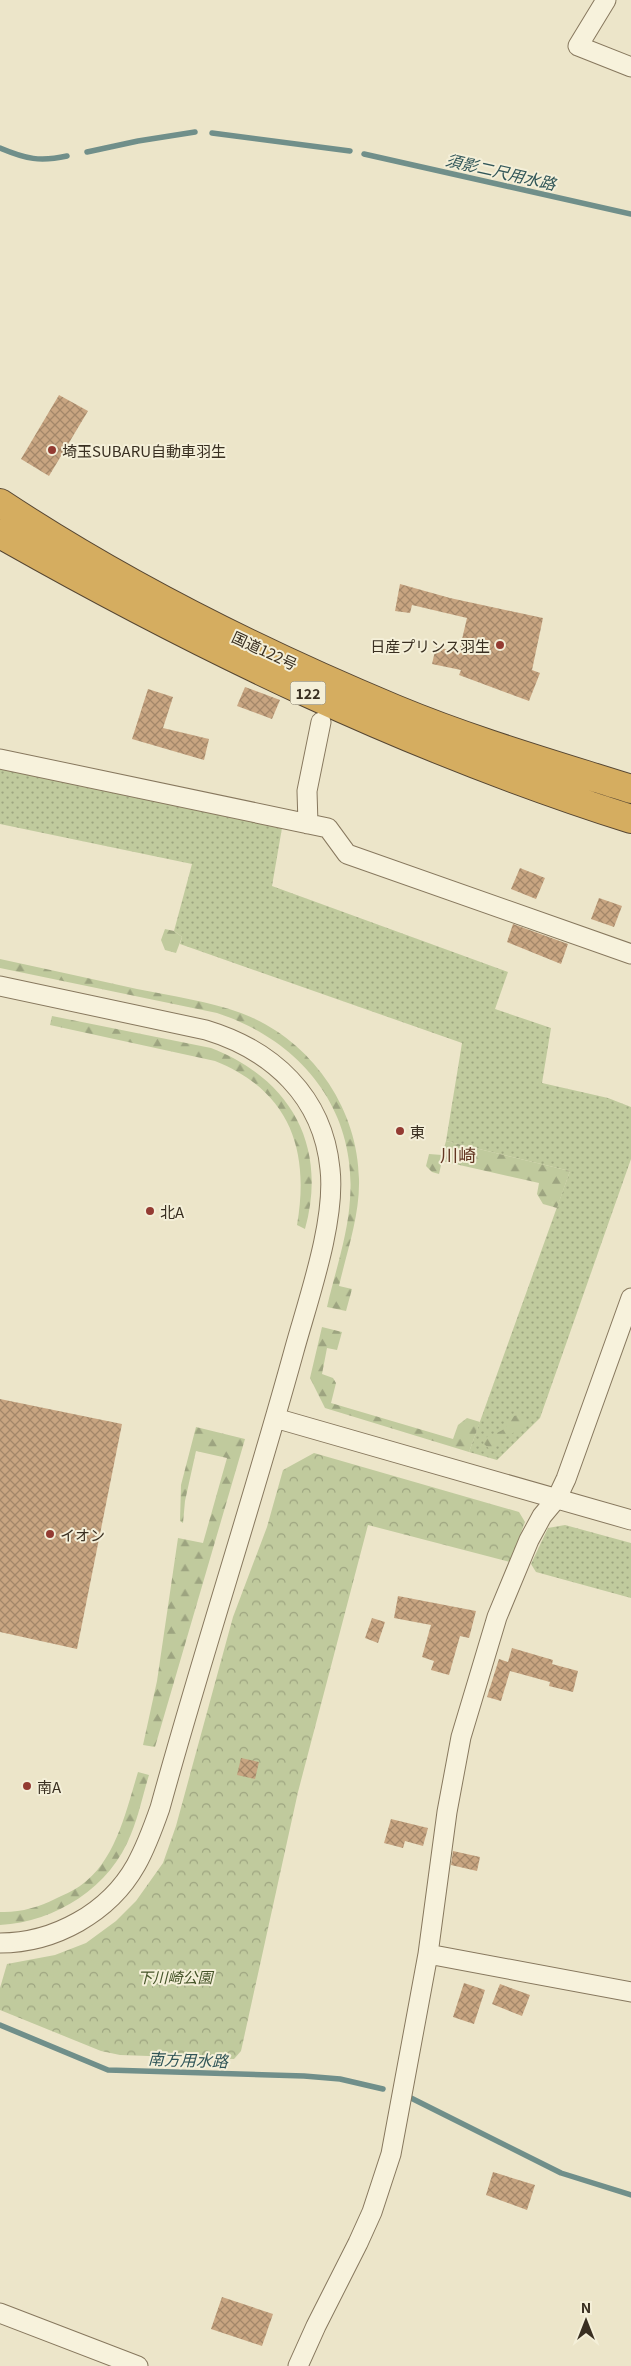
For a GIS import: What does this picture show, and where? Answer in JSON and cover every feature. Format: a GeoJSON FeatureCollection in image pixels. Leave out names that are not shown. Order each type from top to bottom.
{"type":"FeatureCollection","features":[{"type":"Feature","properties":{"kind":"highway","name":"国道122号"},"geometry":{"type":"LineString","coordinates":[[0,504],[142,589],[310,671],[404,712],[482,741],[631,789]]}},
{"type":"Feature","properties":{"kind":"highway","name":"国道122号"},"geometry":{"type":"LineString","coordinates":[[0,534],[103,592],[263,672],[474,765],[631,819]]}},
{"type":"Feature","properties":{"kind":"street"},"geometry":{"type":"LineString","coordinates":[[606,0],[578,46],[631,67]]}},
{"type":"Feature","properties":{"kind":"street"},"geometry":{"type":"LineString","coordinates":[[308,824],[307,791],[321,722]]}},
{"type":"Feature","properties":{"kind":"street"},"geometry":{"type":"LineString","coordinates":[[0,759],[328,828],[335,835],[347,854],[631,954]]}},
{"type":"Feature","properties":{"kind":"street"},"geometry":{"type":"LineString","coordinates":[[0,986],[206,1030],[252,1048],[282,1069],[306,1100],[317,1119],[327,1152],[331,1185],[329,1208],[309,1294],[275,1418],[160,1808],[136,1866],[124,1884],[110,1898],[74,1925],[53,1935],[33,1941],[0,1943]]}},
{"type":"Feature","properties":{"kind":"street"},"geometry":{"type":"LineString","coordinates":[[298,2366],[358,2243],[383,2181],[399,2118],[428,1954],[447,1812],[461,1737],[504,1600],[542,1516],[557,1498],[631,1298]]}},
{"type":"Feature","properties":{"kind":"street"},"geometry":{"type":"LineString","coordinates":[[275,1418],[631,1520]]}},
{"type":"Feature","properties":{"kind":"street"},"geometry":{"type":"LineString","coordinates":[[428,1954],[631,1992]]}},
{"type":"Feature","properties":{"kind":"street"},"geometry":{"type":"LineString","coordinates":[[0,2313],[138,2366]]}},
{"type":"Feature","properties":{"kind":"green space"},"geometry":{"type":"Polygon","coordinates":[[[0,767],[282,828],[272,886],[508,972],[495,1009],[551,1028],[542,1083],[608,1098],[631,1107],[631,1159],[540,1418],[497,1460],[469,1452],[570,1171],[446,1141],[462,1043],[180,944],[182,937],[174,931],[192,864],[0,824],[0,767]]]}},
{"type":"Feature","properties":{"kind":"green space"},"geometry":{"type":"Polygon","coordinates":[[[165,929],[174,931],[182,937],[176,953],[165,950],[161,940],[165,929]]]}},
{"type":"Feature","properties":{"kind":"green space"},"geometry":{"type":"Polygon","coordinates":[[[0,959],[216,1005],[266,1024],[288,1039],[308,1057],[325,1078],[339,1101],[350,1126],[356,1152],[359,1192],[352,1233],[339,1286],[352,1289],[346,1311],[327,1307],[349,1213],[350,1166],[344,1136],[333,1108],[317,1082],[297,1060],[274,1041],[247,1025],[217,1013],[0,968],[0,959]]]}},
{"type":"Feature","properties":{"kind":"green space"},"geometry":{"type":"Polygon","coordinates":[[[52,1016],[211,1048],[239,1061],[263,1078],[282,1097],[297,1119],[306,1143],[311,1170],[311,1199],[305,1229],[297,1225],[300,1172],[297,1148],[289,1126],[277,1106],[261,1089],[241,1074],[215,1061],[50,1025],[52,1016]]]}},
{"type":"Feature","properties":{"kind":"green space"},"geometry":{"type":"Polygon","coordinates":[[[446,1141],[570,1171],[557,1208],[543,1204],[537,1194],[539,1183],[442,1161],[439,1174],[432,1172],[426,1166],[429,1154],[442,1155],[446,1141]]]}},
{"type":"Feature","properties":{"kind":"green space"},"geometry":{"type":"Polygon","coordinates":[[[322,1327],[342,1332],[337,1350],[327,1348],[322,1374],[333,1378],[336,1383],[331,1403],[453,1439],[458,1425],[467,1418],[480,1422],[469,1452],[325,1408],[310,1378],[322,1327]]]}},
{"type":"Feature","properties":{"kind":"green space"},"geometry":{"type":"Polygon","coordinates":[[[518,1415],[524,1418],[526,1423],[522,1428],[500,1440],[492,1451],[484,1444],[483,1440],[502,1430],[514,1416],[518,1415]]]}},
{"type":"Feature","properties":{"kind":"green space"},"geometry":{"type":"Polygon","coordinates":[[[196,1427],[245,1439],[155,1747],[143,1745],[157,1681],[178,1538],[203,1543],[227,1458],[196,1451],[185,1501],[183,1523],[180,1521],[181,1485],[196,1427]]]}},
{"type":"Feature","properties":{"kind":"green space","name":"下川崎公園"},"geometry":{"type":"Polygon","coordinates":[[[314,1453],[519,1512],[525,1522],[510,1562],[368,1525],[298,1792],[241,2051],[234,2059],[120,2055],[101,2051],[0,2010],[0,1988],[7,1964],[55,1955],[86,1943],[116,1921],[136,1901],[163,1863],[176,1826],[233,1617],[267,1527],[283,1470],[314,1453]]]}},
{"type":"Feature","properties":{"kind":"green space"},"geometry":{"type":"Polygon","coordinates":[[[565,1525],[631,1543],[631,1598],[536,1572],[531,1564],[548,1528],[565,1525]]]}},
{"type":"Feature","properties":{"kind":"green space"},"geometry":{"type":"Polygon","coordinates":[[[138,1772],[149,1775],[139,1812],[122,1853],[110,1870],[96,1885],[61,1909],[41,1917],[0,1925],[0,1912],[29,1909],[42,1905],[74,1890],[92,1876],[103,1863],[118,1834],[138,1772]]]}},
{"type":"Feature","properties":{"kind":"building"},"geometry":{"type":"Polygon","coordinates":[[[59,395],[88,411],[49,476],[21,459],[59,395]]]}},
{"type":"Feature","properties":{"kind":"building"},"geometry":{"type":"Polygon","coordinates":[[[400,584],[450,598],[543,618],[532,670],[540,673],[529,701],[459,675],[461,670],[432,664],[436,647],[459,652],[467,618],[412,605],[410,613],[395,611],[400,584]]]}},
{"type":"Feature","properties":{"kind":"building"},"geometry":{"type":"Polygon","coordinates":[[[245,687],[280,700],[272,719],[237,706],[245,687]]]}},
{"type":"Feature","properties":{"kind":"building"},"geometry":{"type":"Polygon","coordinates":[[[148,689],[173,697],[163,728],[209,739],[204,760],[132,739],[148,689]]]}},
{"type":"Feature","properties":{"kind":"building"},"geometry":{"type":"Polygon","coordinates":[[[520,868],[545,878],[536,899],[511,889],[520,868]]]}},
{"type":"Feature","properties":{"kind":"building"},"geometry":{"type":"Polygon","coordinates":[[[599,898],[622,906],[614,927],[591,919],[599,898]]]}},
{"type":"Feature","properties":{"kind":"building"},"geometry":{"type":"Polygon","coordinates":[[[513,924],[568,944],[561,964],[507,942],[513,924]]]}},
{"type":"Feature","properties":{"kind":"building","name":"イオン"},"geometry":{"type":"Polygon","coordinates":[[[0,1399],[122,1424],[77,1649],[0,1632],[0,1399]]]}},
{"type":"Feature","properties":{"kind":"building"},"geometry":{"type":"Polygon","coordinates":[[[398,1596],[476,1611],[469,1638],[460,1636],[449,1675],[431,1670],[434,1661],[422,1657],[431,1625],[394,1618],[398,1596]]]}},
{"type":"Feature","properties":{"kind":"building"},"geometry":{"type":"Polygon","coordinates":[[[372,1618],[385,1622],[378,1643],[365,1638],[372,1618]]]}},
{"type":"Feature","properties":{"kind":"building"},"geometry":{"type":"Polygon","coordinates":[[[512,1648],[553,1660],[552,1664],[578,1671],[573,1692],[549,1686],[550,1682],[510,1671],[501,1701],[487,1697],[499,1659],[508,1662],[512,1648]]]}},
{"type":"Feature","properties":{"kind":"building"},"geometry":{"type":"Polygon","coordinates":[[[241,1758],[259,1762],[255,1779],[237,1775],[241,1758]]]}},
{"type":"Feature","properties":{"kind":"building"},"geometry":{"type":"Polygon","coordinates":[[[391,1819],[428,1828],[423,1846],[405,1841],[403,1848],[384,1843],[391,1819]]]}},
{"type":"Feature","properties":{"kind":"building"},"geometry":{"type":"Polygon","coordinates":[[[453,1851],[480,1857],[477,1871],[451,1865],[453,1851]]]}},
{"type":"Feature","properties":{"kind":"building"},"geometry":{"type":"Polygon","coordinates":[[[464,1983],[485,1990],[474,2024],[453,2017],[464,1983]]]}},
{"type":"Feature","properties":{"kind":"building"},"geometry":{"type":"Polygon","coordinates":[[[500,1984],[530,1995],[522,2016],[492,2004],[500,1984]]]}},
{"type":"Feature","properties":{"kind":"building"},"geometry":{"type":"Polygon","coordinates":[[[493,2172],[535,2185],[527,2210],[486,2195],[493,2172]]]}},
{"type":"Feature","properties":{"kind":"building"},"geometry":{"type":"Polygon","coordinates":[[[222,2297],[273,2314],[262,2346],[211,2329],[222,2297]]]}},
{"type":"Feature","properties":{"kind":"waterway","name":"須影二尺用水路"},"geometry":{"type":"LineString","coordinates":[[87,152],[138,141],[195,132]]}},
{"type":"Feature","properties":{"kind":"waterway","name":"須影二尺用水路"},"geometry":{"type":"LineString","coordinates":[[212,133],[350,151]]}},
{"type":"Feature","properties":{"kind":"waterway","name":"須影二尺用水路"},"geometry":{"type":"LineString","coordinates":[[0,148],[18,155],[41,159],[67,156]]}},
{"type":"Feature","properties":{"kind":"waterway","name":"須影二尺用水路"},"geometry":{"type":"LineString","coordinates":[[364,154],[631,214]]}},
{"type":"Feature","properties":{"kind":"waterway","name":"南方用水路"},"geometry":{"type":"LineString","coordinates":[[0,2025],[108,2070],[304,2076],[340,2079],[383,2089]]}},
{"type":"Feature","properties":{"kind":"waterway","name":"南方用水路"},"geometry":{"type":"LineString","coordinates":[[411,2098],[561,2173],[631,2195]]}},
{"type":"Feature","properties":{"kind":"place","name":"埼玉SUBARU自動車羽生"},"geometry":{"type":"Point","coordinates":[52,450]}},
{"type":"Feature","properties":{"kind":"place","name":"日産プリンス羽生"},"geometry":{"type":"Point","coordinates":[500,645]}},
{"type":"Feature","properties":{"kind":"place","name":"東"},"geometry":{"type":"Point","coordinates":[400,1131]}},
{"type":"Feature","properties":{"kind":"place","name":"北A"},"geometry":{"type":"Point","coordinates":[150,1211]}},
{"type":"Feature","properties":{"kind":"place","name":"イオン"},"geometry":{"type":"Point","coordinates":[50,1534]}},
{"type":"Feature","properties":{"kind":"place","name":"南A"},"geometry":{"type":"Point","coordinates":[27,1786]}},
{"type":"Feature","properties":{"kind":"district","name":"川崎"},"geometry":{"type":"Point","coordinates":[458,1154]}}]}
